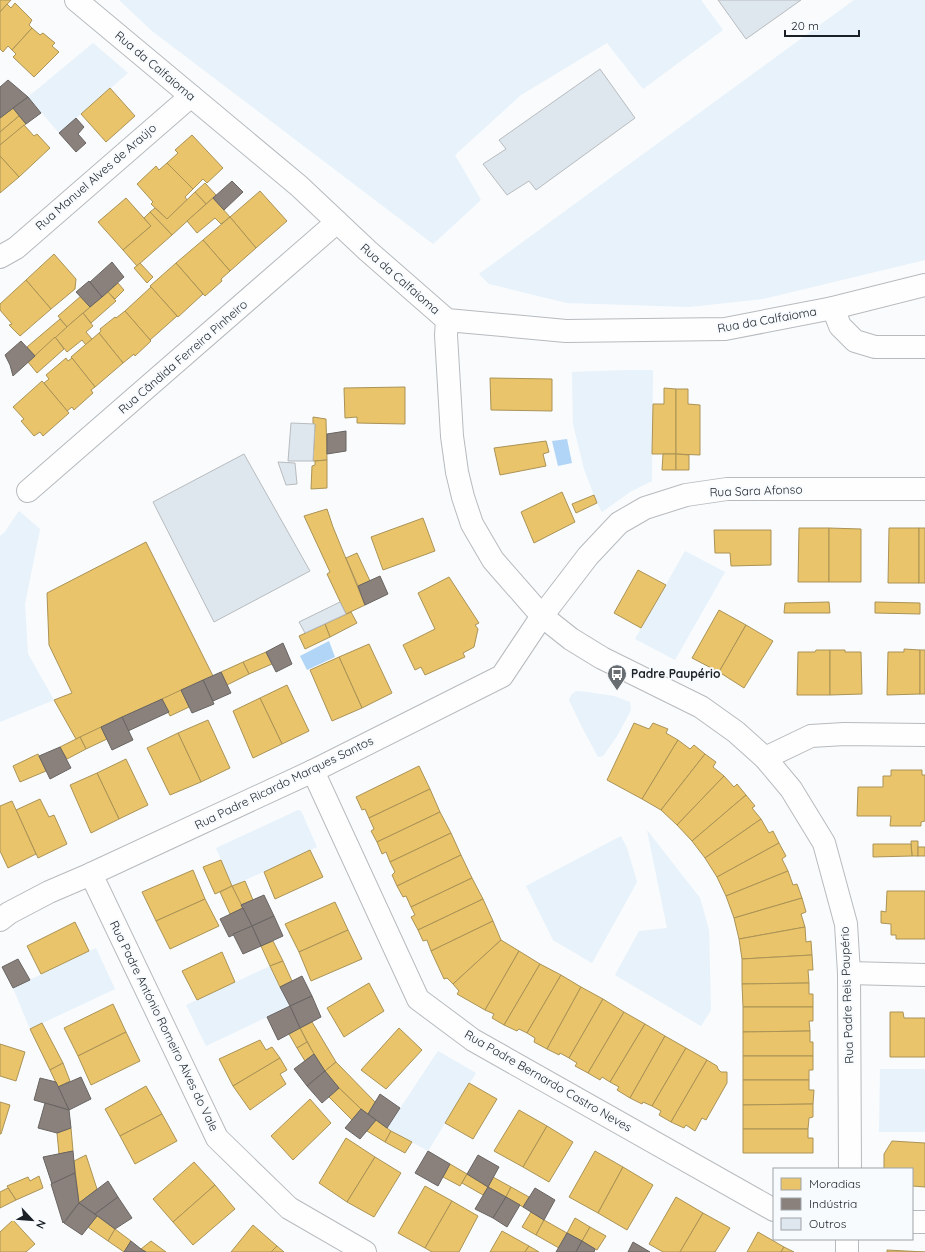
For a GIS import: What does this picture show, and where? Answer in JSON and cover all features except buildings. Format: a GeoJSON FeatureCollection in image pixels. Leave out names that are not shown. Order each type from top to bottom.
{"type":"FeatureCollection","features":[{"type":"Feature","properties":{"kind":"street","name":"Rua da Calfaioma"},"geometry":{"type":"LineString","coordinates":[[76,0],[299,186],[447,320],[566,331],[725,329],[833,308],[925,285]]}},
{"type":"Feature","properties":{"kind":"street","name":"Rua Manuel Alves de Araújo"},"geometry":{"type":"LineString","coordinates":[[0,256],[16,248],[191,96]]}},
{"type":"Feature","properties":{"kind":"street","name":"Rua Cândida Ferreira Pinheiro"},"geometry":{"type":"LineString","coordinates":[[28,491],[337,222]]}},
{"type":"Feature","properties":{"kind":"street","name":"Rua da Calfaioma"},"geometry":{"type":"LineString","coordinates":[[833,308],[840,326],[855,341],[875,347],[925,347]]}},
{"type":"Feature","properties":{"kind":"street","name":"Rua Padre Reis Paupério"},"geometry":{"type":"LineString","coordinates":[[447,320],[446,335],[452,436],[457,472],[472,524],[493,560],[542,616],[571,639],[602,658],[701,707],[736,732],[765,758],[791,790],[824,843],[846,924],[849,973],[850,1168]]}},
{"type":"Feature","properties":{"kind":"street","name":"Rua Sara Afonso"},"geometry":{"type":"LineString","coordinates":[[542,616],[588,556],[619,523],[645,508],[686,495],[727,489],[925,489]]}},
{"type":"Feature","properties":{"kind":"street","name":"Rua Padre Ricardo Marques Santos"},"geometry":{"type":"LineString","coordinates":[[0,920],[9,913],[48,892],[91,874],[313,771],[502,676],[542,616]]}},
{"type":"Feature","properties":{"kind":"street"},"geometry":{"type":"LineString","coordinates":[[765,758],[811,736],[844,734],[925,735]]}},
{"type":"Feature","properties":{"kind":"street","name":"Rua Padre Bernardo Castro Neves"},"geometry":{"type":"LineString","coordinates":[[313,771],[418,999],[473,1040],[773,1209]]}},
{"type":"Feature","properties":{"kind":"street","name":"Rua Padre António Romeiro Alves do Vale"},"geometry":{"type":"LineString","coordinates":[[91,874],[218,1138],[289,1208],[365,1252]]}},
{"type":"Feature","properties":{"kind":"street"},"geometry":{"type":"LineString","coordinates":[[849,973],[925,975]]}},
{"type":"Feature","properties":{"kind":"street"},"geometry":{"type":"LineString","coordinates":[[913,1222],[925,1222]]}},
{"type":"Feature","properties":{"kind":"street"},"geometry":{"type":"LineString","coordinates":[[847,1240],[847,1252]]}},
{"type":"Feature","properties":{"kind":"shaded area"},"geometry":{"type":"Polygon","coordinates":[[[119,0],[701,0],[723,30],[643,89],[607,43],[521,95],[455,155],[481,200],[433,244],[152,31],[119,0]]]}},
{"type":"Feature","properties":{"kind":"shaded area"},"geometry":{"type":"Polygon","coordinates":[[[854,0],[925,0],[925,260],[763,299],[689,307],[567,303],[489,284],[479,274],[854,0]]]}},
{"type":"Feature","properties":{"kind":"shaded area"},"geometry":{"type":"Polygon","coordinates":[[[93,43],[128,73],[59,133],[28,97],[93,43]]]}},
{"type":"Feature","properties":{"kind":"shaded area"},"geometry":{"type":"Polygon","coordinates":[[[653,370],[652,481],[630,492],[602,512],[584,469],[573,424],[572,372],[653,370]]]}},
{"type":"Feature","properties":{"kind":"shaded area"},"geometry":{"type":"Polygon","coordinates":[[[19,511],[40,529],[25,604],[28,654],[54,700],[0,722],[0,536],[4,533],[19,511]]]}},
{"type":"Feature","properties":{"kind":"shaded area"},"geometry":{"type":"Polygon","coordinates":[[[685,551],[725,572],[675,660],[635,639],[685,551]]]}},
{"type":"Feature","properties":{"kind":"shaded area"},"geometry":{"type":"Polygon","coordinates":[[[576,691],[614,696],[630,702],[631,710],[617,736],[603,756],[598,757],[569,700],[571,695],[576,691]]]}},
{"type":"Feature","properties":{"kind":"shaded area"},"geometry":{"type":"Polygon","coordinates":[[[298,810],[301,811],[317,847],[232,886],[216,848],[298,810]]]}},
{"type":"Feature","properties":{"kind":"shaded area"},"geometry":{"type":"Polygon","coordinates":[[[647,830],[700,898],[709,930],[711,1010],[701,1026],[615,975],[639,931],[667,928],[647,830]]]}},
{"type":"Feature","properties":{"kind":"shaded area"},"geometry":{"type":"Polygon","coordinates":[[[621,836],[627,848],[637,882],[592,963],[553,940],[526,886],[621,836]]]}},
{"type":"Feature","properties":{"kind":"shaded area"},"geometry":{"type":"Polygon","coordinates":[[[96,948],[115,989],[30,1029],[13,988],[96,948]]]}},
{"type":"Feature","properties":{"kind":"shaded area"},"geometry":{"type":"Polygon","coordinates":[[[270,966],[290,1006],[206,1046],[186,1005],[270,966]]]}},
{"type":"Feature","properties":{"kind":"shaded area"},"geometry":{"type":"Polygon","coordinates":[[[438,1051],[476,1073],[428,1151],[387,1128],[438,1051]]]}},
{"type":"Feature","properties":{"kind":"shaded area"},"geometry":{"type":"Polygon","coordinates":[[[880,1069],[925,1069],[925,1132],[879,1132],[880,1069]]]}},
{"type":"Feature","properties":{"kind":"water"},"geometry":{"type":"Polygon","coordinates":[[[567,439],[572,463],[558,466],[552,441],[567,439]]]}},
{"type":"Feature","properties":{"kind":"water"},"geometry":{"type":"Polygon","coordinates":[[[329,641],[335,657],[307,670],[300,656],[329,641]]]}},
{"type":"Feature","properties":{"kind":"place","name":"Padre Paupério"},"geometry":{"type":"Point","coordinates":[617,691]}}]}
